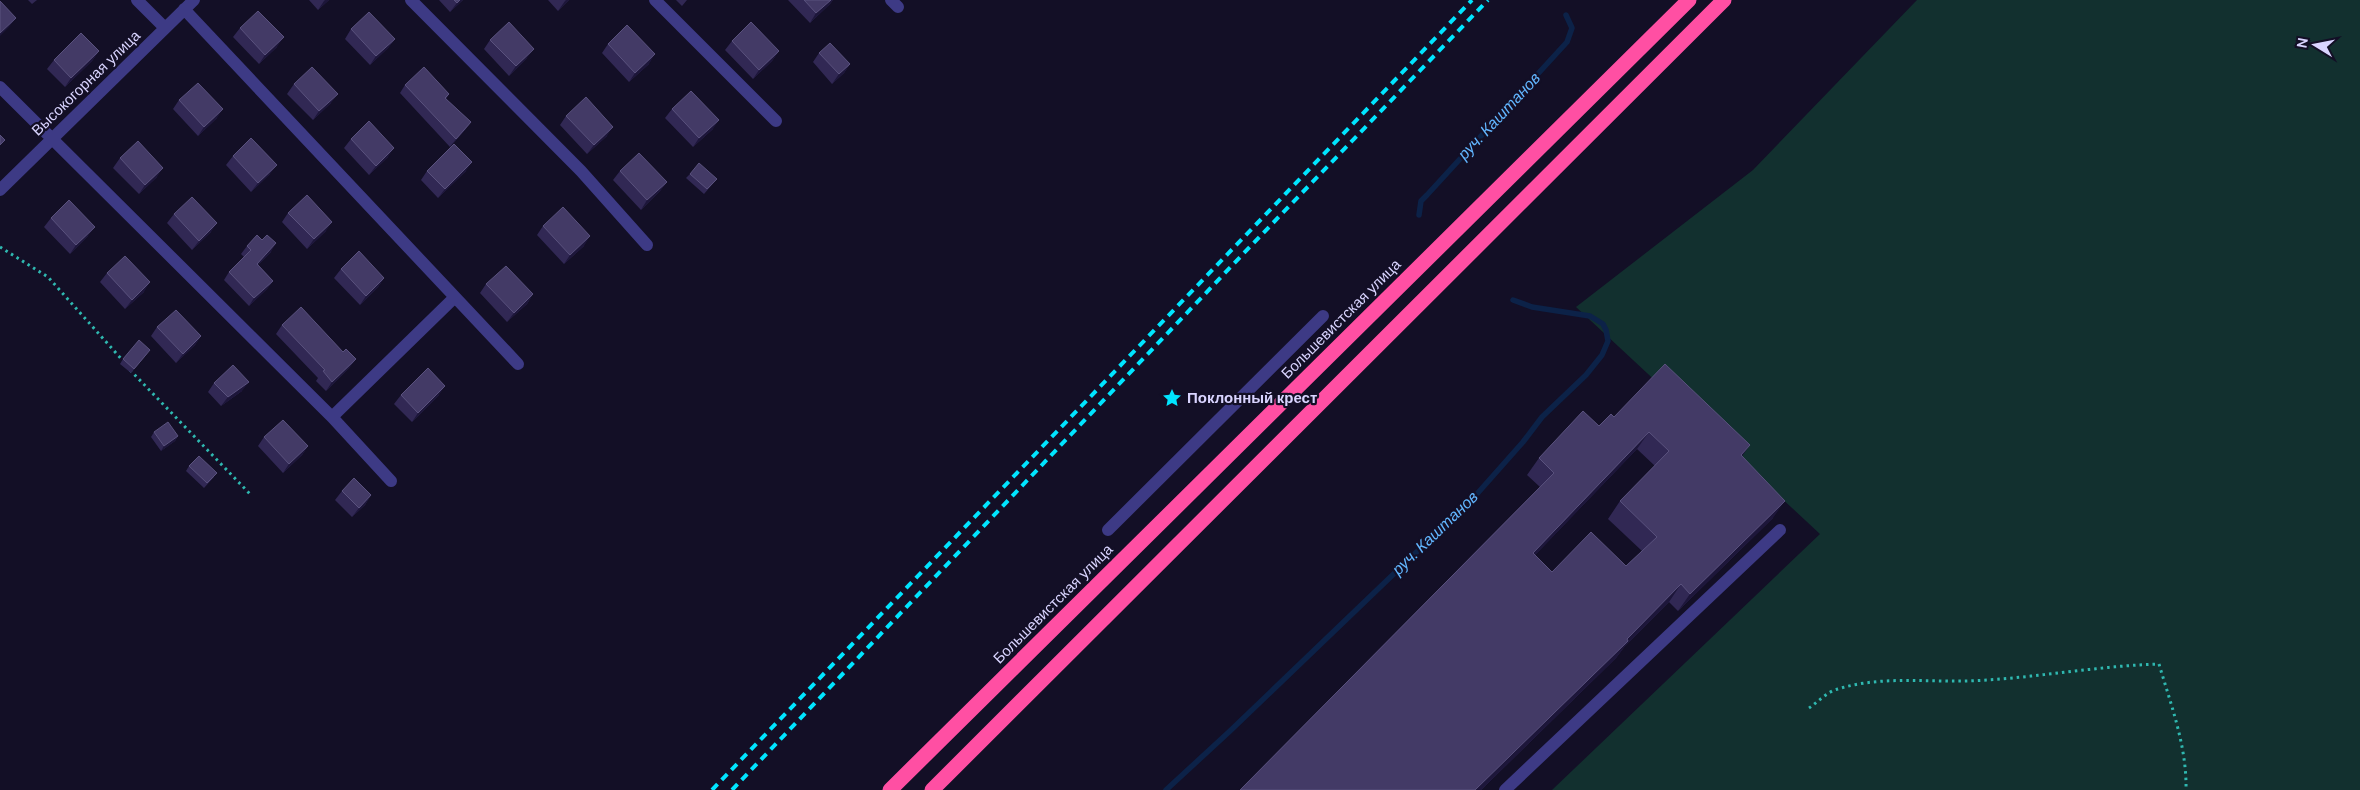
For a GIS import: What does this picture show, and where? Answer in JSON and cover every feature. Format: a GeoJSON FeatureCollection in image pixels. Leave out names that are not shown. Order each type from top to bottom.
{"type":"FeatureCollection","features":[{"type":"Feature","properties":{"kind":"highway","name":"Большевистская улица"},"geometry":{"type":"LineString","coordinates":[[890,790],[1689,0]]}},
{"type":"Feature","properties":{"kind":"highway"},"geometry":{"type":"LineString","coordinates":[[932,790],[1724,0]]}},
{"type":"Feature","properties":{"kind":"street"},"geometry":{"type":"LineString","coordinates":[[137,0],[165,28]]}},
{"type":"Feature","properties":{"kind":"street","name":"Высокогорная улица"},"geometry":{"type":"LineString","coordinates":[[0,190],[194,0]]}},
{"type":"Feature","properties":{"kind":"street"},"geometry":{"type":"LineString","coordinates":[[411,0],[581,171],[648,245]]}},
{"type":"Feature","properties":{"kind":"street"},"geometry":{"type":"LineString","coordinates":[[655,0],[776,120]]}},
{"type":"Feature","properties":{"kind":"street"},"geometry":{"type":"LineString","coordinates":[[184,9],[518,364]]}},
{"type":"Feature","properties":{"kind":"street"},"geometry":{"type":"LineString","coordinates":[[0,87],[332,417],[391,481]]}},
{"type":"Feature","properties":{"kind":"street"},"geometry":{"type":"LineString","coordinates":[[332,417],[455,297]]}},
{"type":"Feature","properties":{"kind":"street"},"geometry":{"type":"LineString","coordinates":[[1108,530],[1323,316]]}},
{"type":"Feature","properties":{"kind":"street"},"geometry":{"type":"LineString","coordinates":[[1506,790],[1780,530]]}},
{"type":"Feature","properties":{"kind":"street"},"geometry":{"type":"LineString","coordinates":[[944,790],[950,773]]}},
{"type":"Feature","properties":{"kind":"path"},"geometry":{"type":"LineString","coordinates":[[0,247],[48,277],[154,396],[251,495]]}},
{"type":"Feature","properties":{"kind":"path"},"geometry":{"type":"LineString","coordinates":[[1809,708],[1836,689],[1862,684],[1920,680],[1965,681],[2034,676],[2112,666],[2159,664],[2181,738],[2187,772],[2186,790]]}},
{"type":"Feature","properties":{"kind":"green space"},"geometry":{"type":"Polygon","coordinates":[[[1917,0],[2360,0],[2360,790],[1552,790],[1820,534],[1576,307],[1753,170],[1917,0]]]}},
{"type":"Feature","properties":{"kind":"building"},"geometry":{"type":"Polygon","coordinates":[[[804,0],[831,0],[816,13],[804,0]]]}},
{"type":"Feature","properties":{"kind":"building"},"geometry":{"type":"Polygon","coordinates":[[[0,1],[16,18],[0,33],[0,1]]]}},
{"type":"Feature","properties":{"kind":"building"},"geometry":{"type":"Polygon","coordinates":[[[258,11],[284,37],[265,55],[240,28],[258,11]]]}},
{"type":"Feature","properties":{"kind":"building"},"geometry":{"type":"Polygon","coordinates":[[[369,12],[395,39],[376,56],[351,29],[369,12]]]}},
{"type":"Feature","properties":{"kind":"building"},"geometry":{"type":"Polygon","coordinates":[[[509,22],[534,49],[516,66],[490,40],[509,22]]]}},
{"type":"Feature","properties":{"kind":"building"},"geometry":{"type":"Polygon","coordinates":[[[751,22],[779,51],[759,70],[732,41],[751,22]]]}},
{"type":"Feature","properties":{"kind":"building"},"geometry":{"type":"Polygon","coordinates":[[[627,25],[655,54],[635,73],[608,44],[627,25]]]}},
{"type":"Feature","properties":{"kind":"building"},"geometry":{"type":"Polygon","coordinates":[[[81,33],[99,51],[71,78],[54,60],[81,33]]]}},
{"type":"Feature","properties":{"kind":"building"},"geometry":{"type":"Polygon","coordinates":[[[830,43],[850,64],[839,74],[819,53],[830,43]]]}},
{"type":"Feature","properties":{"kind":"building"},"geometry":{"type":"Polygon","coordinates":[[[312,67],[338,94],[319,111],[294,84],[312,67]]]}},
{"type":"Feature","properties":{"kind":"building"},"geometry":{"type":"Polygon","coordinates":[[[424,67],[449,94],[445,98],[471,122],[456,139],[405,85],[424,67]]]}},
{"type":"Feature","properties":{"kind":"building"},"geometry":{"type":"Polygon","coordinates":[[[198,83],[223,109],[204,127],[179,100],[198,83]]]}},
{"type":"Feature","properties":{"kind":"building"},"geometry":{"type":"Polygon","coordinates":[[[691,91],[719,120],[699,138],[672,109],[691,91]]]}},
{"type":"Feature","properties":{"kind":"building"},"geometry":{"type":"Polygon","coordinates":[[[586,97],[613,127],[594,145],[566,116],[586,97]]]}},
{"type":"Feature","properties":{"kind":"building"},"geometry":{"type":"Polygon","coordinates":[[[369,121],[394,148],[376,166],[351,139],[369,121]]]}},
{"type":"Feature","properties":{"kind":"building"},"geometry":{"type":"Polygon","coordinates":[[[0,135],[5,140],[0,145],[0,135]]]}},
{"type":"Feature","properties":{"kind":"building"},"geometry":{"type":"Polygon","coordinates":[[[251,138],[277,165],[258,183],[233,156],[251,138]]]}},
{"type":"Feature","properties":{"kind":"building"},"geometry":{"type":"Polygon","coordinates":[[[138,141],[163,168],[145,185],[120,158],[138,141]]]}},
{"type":"Feature","properties":{"kind":"building"},"geometry":{"type":"Polygon","coordinates":[[[454,144],[472,162],[445,189],[427,171],[454,144]]]}},
{"type":"Feature","properties":{"kind":"building"},"geometry":{"type":"Polygon","coordinates":[[[639,153],[667,182],[647,200],[620,171],[639,153]]]}},
{"type":"Feature","properties":{"kind":"building"},"geometry":{"type":"Polygon","coordinates":[[[699,163],[717,179],[707,189],[690,174],[699,163]]]}},
{"type":"Feature","properties":{"kind":"building"},"geometry":{"type":"Polygon","coordinates":[[[307,195],[332,222],[314,239],[288,213],[307,195]]]}},
{"type":"Feature","properties":{"kind":"building"},"geometry":{"type":"Polygon","coordinates":[[[192,197],[217,223],[199,241],[174,214],[192,197]]]}},
{"type":"Feature","properties":{"kind":"building"},"geometry":{"type":"Polygon","coordinates":[[[69,200],[95,227],[76,245],[51,218],[69,200]]]}},
{"type":"Feature","properties":{"kind":"building"},"geometry":{"type":"Polygon","coordinates":[[[563,207],[590,236],[570,255],[543,226],[563,207]]]}},
{"type":"Feature","properties":{"kind":"building"},"geometry":{"type":"Polygon","coordinates":[[[257,235],[262,240],[267,235],[276,243],[257,264],[273,281],[254,298],[229,272],[251,250],[247,246],[257,235]]]}},
{"type":"Feature","properties":{"kind":"building"},"geometry":{"type":"Polygon","coordinates":[[[359,251],[384,278],[366,296],[341,269],[359,251]]]}},
{"type":"Feature","properties":{"kind":"building"},"geometry":{"type":"Polygon","coordinates":[[[125,256],[150,282],[132,300],[107,273],[125,256]]]}},
{"type":"Feature","properties":{"kind":"building"},"geometry":{"type":"Polygon","coordinates":[[[506,266],[533,294],[514,313],[486,284],[506,266]]]}},
{"type":"Feature","properties":{"kind":"building"},"geometry":{"type":"Polygon","coordinates":[[[301,307],[343,352],[346,349],[356,359],[332,382],[323,371],[325,370],[282,325],[301,307]]]}},
{"type":"Feature","properties":{"kind":"building"},"geometry":{"type":"Polygon","coordinates":[[[176,310],[201,336],[183,354],[157,327],[176,310]]]}},
{"type":"Feature","properties":{"kind":"building"},"geometry":{"type":"Polygon","coordinates":[[[139,340],[150,350],[134,369],[123,359],[139,340]]]}},
{"type":"Feature","properties":{"kind":"building"},"geometry":{"type":"Polygon","coordinates":[[[1665,364],[1750,445],[1741,455],[1785,501],[1690,594],[1681,584],[1627,639],[1628,641],[1475,790],[1240,790],[1554,473],[1539,458],[1583,411],[1599,426],[1611,414],[1614,417],[1665,364]],[[1649,432],[1533,553],[1552,572],[1591,532],[1626,566],[1657,537],[1620,501],[1669,451],[1649,432]]]}},
{"type":"Feature","properties":{"kind":"building"},"geometry":{"type":"Polygon","coordinates":[[[233,365],[249,382],[228,397],[214,383],[233,365]]]}},
{"type":"Feature","properties":{"kind":"building"},"geometry":{"type":"Polygon","coordinates":[[[428,368],[445,386],[418,413],[401,395],[428,368]]]}},
{"type":"Feature","properties":{"kind":"building"},"geometry":{"type":"Polygon","coordinates":[[[283,420],[308,446],[289,464],[264,437],[283,420]]]}},
{"type":"Feature","properties":{"kind":"building"},"geometry":{"type":"Polygon","coordinates":[[[168,422],[178,436],[164,446],[154,432],[168,422]]]}},
{"type":"Feature","properties":{"kind":"building"},"geometry":{"type":"Polygon","coordinates":[[[199,456],[217,473],[207,483],[189,466],[199,456]]]}},
{"type":"Feature","properties":{"kind":"building"},"geometry":{"type":"Polygon","coordinates":[[[354,478],[371,495],[359,508],[342,491],[354,478]]]}},
{"type":"Feature","properties":{"kind":"waterway","name":"руч. Каштанов"},"geometry":{"type":"LineString","coordinates":[[1419,215],[1421,201],[1567,42],[1572,28],[1566,15]]}},
{"type":"Feature","properties":{"kind":"waterway","name":"руч. Каштанов"},"geometry":{"type":"LineString","coordinates":[[1166,790],[1476,495],[1523,442],[1542,417],[1586,375],[1602,355],[1608,341],[1603,324],[1590,316],[1532,307],[1513,300]]}},
{"type":"Feature","properties":{"kind":"railway"},"geometry":{"type":"LineString","coordinates":[[712,790],[1472,0]]}},
{"type":"Feature","properties":{"kind":"railway"},"geometry":{"type":"LineString","coordinates":[[732,790],[1488,0]]}},
{"type":"Feature","properties":{"kind":"place","name":"Поклонный крест"},"geometry":{"type":"Point","coordinates":[1172,398]}}]}
